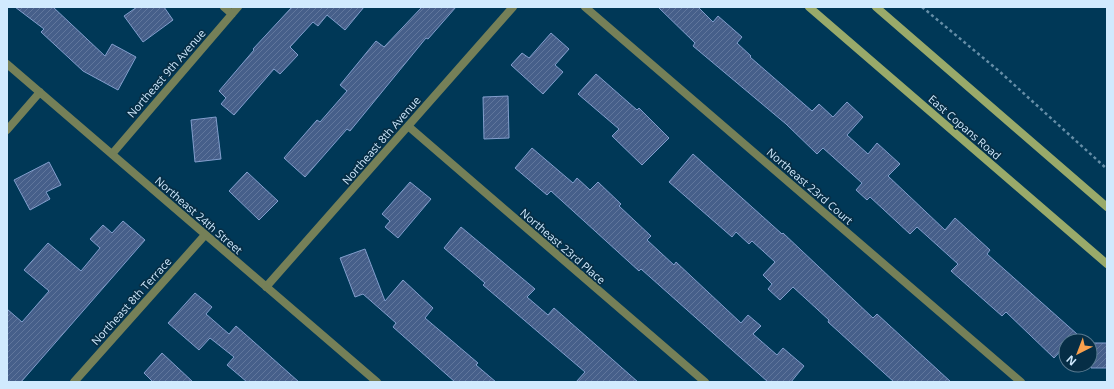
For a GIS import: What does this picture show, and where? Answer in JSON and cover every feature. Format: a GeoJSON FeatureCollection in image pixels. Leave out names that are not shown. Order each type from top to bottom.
{"type":"FeatureCollection","features":[{"type":"Feature","properties":{"kind":"main road","name":"East Copans Road"},"geometry":{"type":"LineString","coordinates":[[809,7],[1107,264]]}},
{"type":"Feature","properties":{"kind":"main road"},"geometry":{"type":"LineString","coordinates":[[876,7],[1107,207]]}},
{"type":"Feature","properties":{"kind":"street"},"geometry":{"type":"LineString","coordinates":[[224,7],[232,14]]}},
{"type":"Feature","properties":{"kind":"street","name":"Northeast 9th Avenue"},"geometry":{"type":"LineString","coordinates":[[112,154],[238,7]]}},
{"type":"Feature","properties":{"kind":"street","name":"Northeast 8th Avenue"},"geometry":{"type":"LineString","coordinates":[[266,287],[513,7]]}},
{"type":"Feature","properties":{"kind":"street","name":"Northeast 23rd Court"},"geometry":{"type":"LineString","coordinates":[[585,7],[1021,382]]}},
{"type":"Feature","properties":{"kind":"street","name":"Northeast 24th Street"},"geometry":{"type":"LineString","coordinates":[[7,64],[376,382]]}},
{"type":"Feature","properties":{"kind":"street"},"geometry":{"type":"LineString","coordinates":[[7,130],[40,92]]}},
{"type":"Feature","properties":{"kind":"street","name":"Northeast 23rd Place"},"geometry":{"type":"LineString","coordinates":[[408,126],[705,382]]}},
{"type":"Feature","properties":{"kind":"street","name":"Northeast 8th Terrace"},"geometry":{"type":"LineString","coordinates":[[74,382],[205,235]]}},
{"type":"Feature","properties":{"kind":"path"},"geometry":{"type":"LineString","coordinates":[[922,7],[999,71],[1107,169]]}},
{"type":"Feature","properties":{"kind":"building"},"geometry":{"type":"Polygon","coordinates":[[[15,7],[53,7],[105,56],[112,44],[136,57],[118,90],[83,71],[41,32],[44,29],[15,7]]]}},
{"type":"Feature","properties":{"kind":"building"},"geometry":{"type":"Polygon","coordinates":[[[137,7],[164,7],[173,20],[143,42],[124,16],[137,7]]]}},
{"type":"Feature","properties":{"kind":"building"},"geometry":{"type":"Polygon","coordinates":[[[292,7],[364,7],[345,30],[327,15],[318,26],[313,22],[290,47],[298,55],[280,74],[274,69],[234,115],[221,104],[226,98],[219,91],[254,50],[253,49],[292,7]]]}},
{"type":"Feature","properties":{"kind":"building"},"geometry":{"type":"Polygon","coordinates":[[[422,7],[456,7],[428,39],[426,38],[350,131],[347,129],[305,177],[284,158],[317,120],[320,122],[347,91],[340,85],[376,41],[384,47],[422,7]]]}},
{"type":"Feature","properties":{"kind":"building"},"geometry":{"type":"Polygon","coordinates":[[[658,7],[698,7],[713,22],[718,16],[742,37],[737,43],[751,56],[750,57],[812,111],[819,104],[833,117],[847,102],[863,117],[847,135],[868,154],[877,143],[900,164],[888,176],[945,230],[955,218],[990,250],[987,254],[1076,333],[1058,333],[1058,354],[1054,358],[1006,312],[1002,316],[951,271],[958,264],[917,227],[910,234],[870,197],[867,200],[856,190],[862,183],[823,148],[817,154],[786,124],[693,46],[695,43],[658,7]]]}},
{"type":"Feature","properties":{"kind":"building"},"geometry":{"type":"Polygon","coordinates":[[[551,33],[569,49],[555,65],[563,72],[543,94],[511,65],[522,53],[529,58],[551,33]]]}},
{"type":"Feature","properties":{"kind":"building"},"geometry":{"type":"Polygon","coordinates":[[[596,74],[637,110],[639,108],[669,138],[642,165],[612,136],[619,129],[578,94],[596,74]]]}},
{"type":"Feature","properties":{"kind":"building"},"geometry":{"type":"Polygon","coordinates":[[[508,96],[509,138],[484,139],[483,97],[508,96]]]}},
{"type":"Feature","properties":{"kind":"building"},"geometry":{"type":"Polygon","coordinates":[[[216,117],[221,159],[195,162],[191,120],[216,117]]]}},
{"type":"Feature","properties":{"kind":"building"},"geometry":{"type":"Polygon","coordinates":[[[532,148],[573,183],[577,178],[590,190],[598,182],[621,204],[619,206],[651,236],[647,240],[674,265],[676,262],[741,323],[748,315],[761,326],[753,334],[777,355],[783,348],[804,366],[791,382],[768,382],[641,269],[639,271],[551,191],[547,195],[515,168],[532,148]]]}},
{"type":"Feature","properties":{"kind":"building"},"geometry":{"type":"Polygon","coordinates":[[[693,154],[782,234],[783,233],[873,318],[877,314],[951,382],[894,382],[828,322],[829,320],[793,287],[780,300],[768,289],[772,284],[763,275],[775,262],[752,241],[749,244],[736,232],[732,237],[669,182],[693,154]]]}},
{"type":"Feature","properties":{"kind":"building"},"geometry":{"type":"Polygon","coordinates":[[[49,162],[61,185],[46,192],[50,199],[30,210],[14,180],[49,162]]]}},
{"type":"Feature","properties":{"kind":"building"},"geometry":{"type":"Polygon","coordinates":[[[247,172],[278,201],[259,220],[229,191],[247,172]]]}},
{"type":"Feature","properties":{"kind":"building"},"geometry":{"type":"Polygon","coordinates":[[[410,182],[431,199],[398,238],[385,227],[390,221],[382,214],[410,182]]]}},
{"type":"Feature","properties":{"kind":"building"},"geometry":{"type":"Polygon","coordinates":[[[123,221],[145,240],[21,382],[7,382],[7,309],[22,322],[49,291],[24,270],[48,243],[81,271],[100,248],[90,239],[103,225],[112,233],[123,221]]]}},
{"type":"Feature","properties":{"kind":"building"},"geometry":{"type":"Polygon","coordinates":[[[461,227],[535,289],[527,297],[548,315],[554,308],[638,382],[576,382],[585,372],[483,285],[485,283],[444,248],[461,227]]]}},
{"type":"Feature","properties":{"kind":"building"},"geometry":{"type":"Polygon","coordinates":[[[365,249],[385,301],[403,280],[433,308],[425,318],[478,363],[476,365],[496,382],[455,382],[393,327],[396,323],[363,294],[355,297],[340,258],[365,249]]]}},
{"type":"Feature","properties":{"kind":"building"},"geometry":{"type":"Polygon","coordinates":[[[195,293],[212,307],[206,314],[229,334],[236,326],[299,382],[247,382],[227,365],[234,357],[210,338],[199,350],[168,323],[195,293]]]}},
{"type":"Feature","properties":{"kind":"building"},"geometry":{"type":"Polygon","coordinates":[[[1098,343],[1107,343],[1107,368],[1098,368],[1098,343]]]}},
{"type":"Feature","properties":{"kind":"building"},"geometry":{"type":"Polygon","coordinates":[[[162,353],[193,382],[153,382],[144,373],[162,353]]]}}]}
